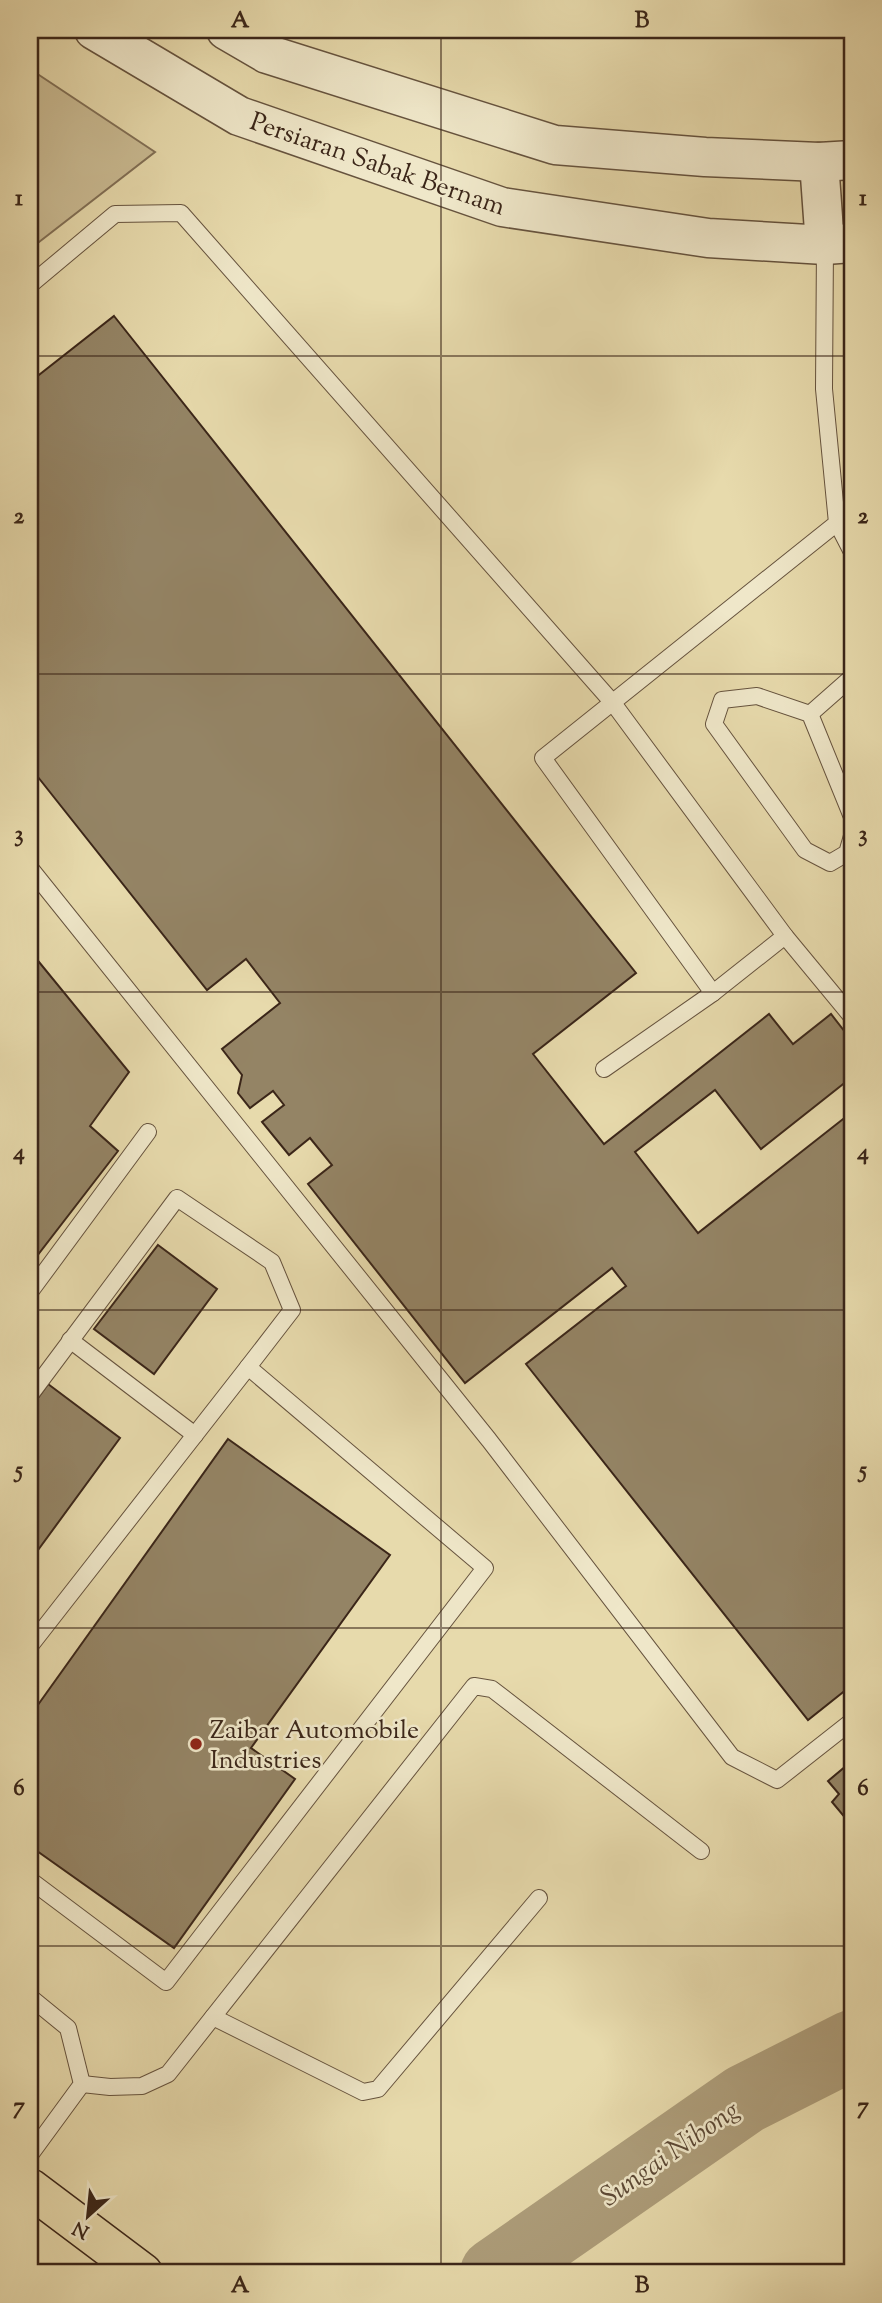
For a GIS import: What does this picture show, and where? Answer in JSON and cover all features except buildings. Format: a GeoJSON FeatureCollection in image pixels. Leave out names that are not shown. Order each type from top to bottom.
{"type":"FeatureCollection","features":[{"type":"Feature","properties":{"kind":"main road"},"geometry":{"type":"LineString","coordinates":[[30,2188],[143,2273]]}},
{"type":"Feature","properties":{"kind":"street","name":"Persiaran Sabak Bernam"},"geometry":{"type":"LineString","coordinates":[[94,30],[239,116],[502,207],[708,237],[839,244]]}},
{"type":"Feature","properties":{"kind":"street"},"geometry":{"type":"LineString","coordinates":[[226,30],[267,54],[555,145],[705,156],[836,161],[839,244]]}},
{"type":"Feature","properties":{"kind":"lane"},"geometry":{"type":"LineString","coordinates":[[30,285],[115,214],[181,213],[613,703],[785,936],[852,1017]]}},
{"type":"Feature","properties":{"kind":"lane"},"geometry":{"type":"LineString","coordinates":[[839,244],[824,389],[837,523],[852,552]]}},
{"type":"Feature","properties":{"kind":"lane"},"geometry":{"type":"LineString","coordinates":[[713,993],[543,758],[837,523]]}},
{"type":"Feature","properties":{"kind":"lane"},"geometry":{"type":"LineString","coordinates":[[810,714],[852,677]]}},
{"type":"Feature","properties":{"kind":"lane"},"geometry":{"type":"LineString","coordinates":[[852,817],[810,714],[757,695],[722,700],[714,724],[805,850],[830,863],[847,853],[852,836]]}},
{"type":"Feature","properties":{"kind":"lane"},"geometry":{"type":"LineString","coordinates":[[30,869],[481,1430],[732,1757],[777,1780],[852,1721]]}},
{"type":"Feature","properties":{"kind":"lane"},"geometry":{"type":"LineString","coordinates":[[604,1069],[713,993],[785,936]]}},
{"type":"Feature","properties":{"kind":"lane"},"geometry":{"type":"LineString","coordinates":[[30,1292],[148,1132]]}},
{"type":"Feature","properties":{"kind":"lane"},"geometry":{"type":"LineString","coordinates":[[30,1395],[177,1198],[272,1262],[292,1310],[30,1646]]}},
{"type":"Feature","properties":{"kind":"lane"},"geometry":{"type":"LineString","coordinates":[[70,1340],[195,1435]]}},
{"type":"Feature","properties":{"kind":"lane"},"geometry":{"type":"LineString","coordinates":[[30,1880],[166,1982],[485,1568],[248,1367]]}},
{"type":"Feature","properties":{"kind":"lane"},"geometry":{"type":"LineString","coordinates":[[82,2084],[142,2086],[168,2074],[474,1686],[492,1689],[701,1852]]}},
{"type":"Feature","properties":{"kind":"lane"},"geometry":{"type":"LineString","coordinates":[[213,2017],[363,2092],[378,2089],[539,1898]]}},
{"type":"Feature","properties":{"kind":"lane"},"geometry":{"type":"LineString","coordinates":[[30,1997],[68,2028],[82,2084]]}},
{"type":"Feature","properties":{"kind":"lane"},"geometry":{"type":"LineString","coordinates":[[30,2155],[82,2084]]}},
{"type":"Feature","properties":{"kind":"shaded area"},"geometry":{"type":"Polygon","coordinates":[[[30,69],[155,152],[30,249],[30,69]]]}},
{"type":"Feature","properties":{"kind":"waterway","name":"Sungai Nibong"},"geometry":{"type":"LineString","coordinates":[[495,2273],[745,2099],[852,2045]]}},
{"type":"Feature","properties":{"kind":"place","name":"Zaibar Automobile Industries"},"geometry":{"type":"Point","coordinates":[196,1744]}}]}
